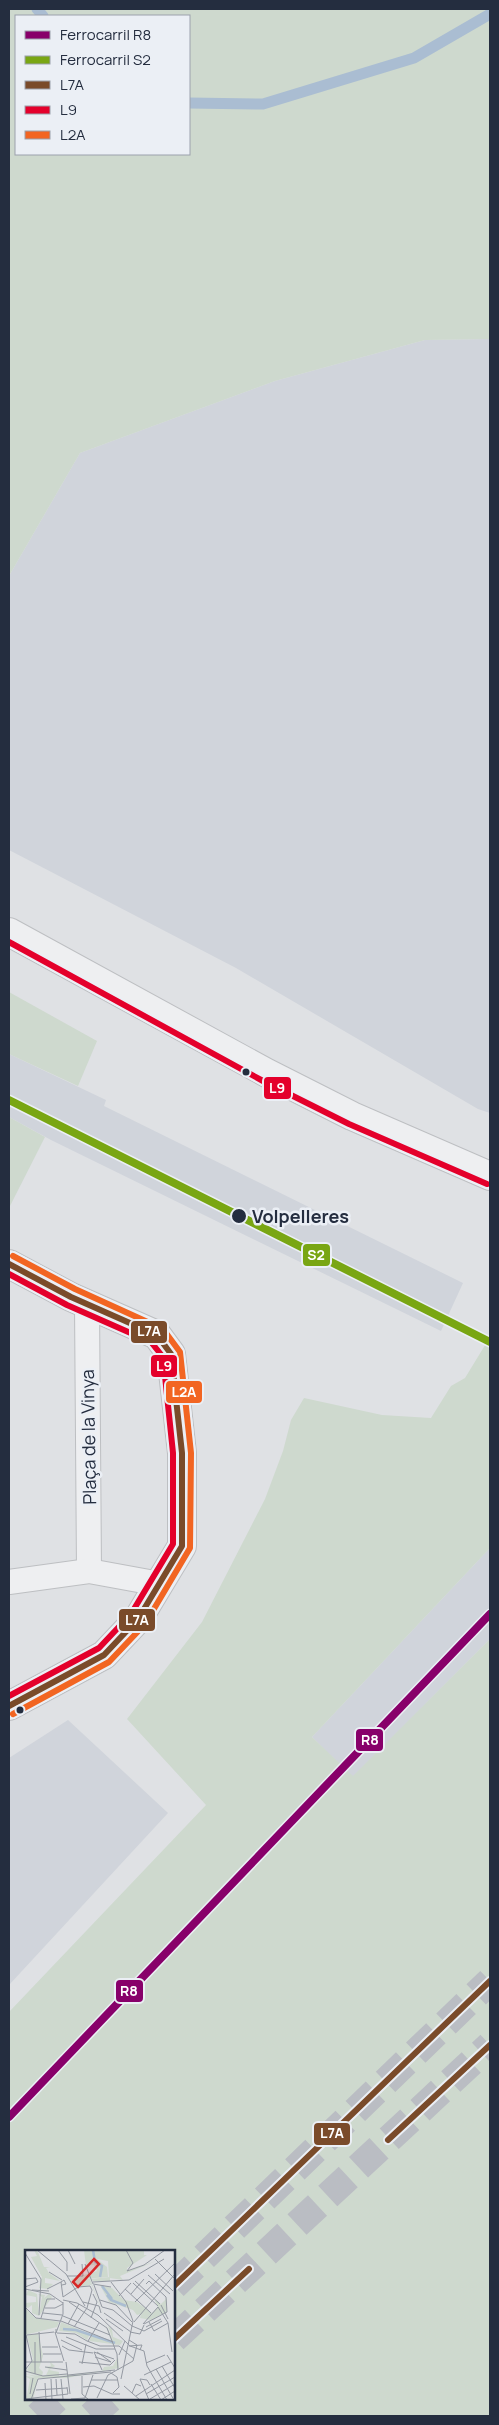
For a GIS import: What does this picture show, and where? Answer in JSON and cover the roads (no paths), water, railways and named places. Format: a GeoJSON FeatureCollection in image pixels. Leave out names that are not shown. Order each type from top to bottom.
{"type":"FeatureCollection","features":[{"type":"Feature","properties":{"kind":"street"},"geometry":{"type":"LineString","coordinates":[[9,932],[267,1073],[352,1116],[490,1176]]}},
{"type":"Feature","properties":{"kind":"street"},"geometry":{"type":"LineString","coordinates":[[9,1264],[86,1304],[157,1335],[171,1354],[182,1453],[182,1546],[138,1618],[104,1655],[73,1674],[9,1706]]}},
{"type":"Feature","properties":{"kind":"street","name":"Plaça de la Vinya"},"geometry":{"type":"LineString","coordinates":[[86,1304],[89,1571]]}},
{"type":"Feature","properties":{"kind":"street"},"geometry":{"type":"LineString","coordinates":[[9,1582],[89,1571],[160,1584]]}},
{"type":"Feature","properties":{"kind":"waterway"},"geometry":{"type":"LineString","coordinates":[[37,9],[42,15]]}},
{"type":"Feature","properties":{"kind":"waterway"},"geometry":{"type":"LineString","coordinates":[[190,103],[263,104],[414,58],[490,14]]}},
{"type":"Feature","properties":{"kind":"tunnel"},"geometry":{"type":"LineString","coordinates":[[175,2285],[490,1981]]}},
{"type":"Feature","properties":{"kind":"tunnel"},"geometry":{"type":"LineString","coordinates":[[175,2338],[490,2045]]}},
{"type":"Feature","properties":{"kind":"tunnel"},"geometry":{"type":"LineString","coordinates":[[38,2416],[55,2400]]}},
{"type":"Feature","properties":{"kind":"tunnel"},"geometry":{"type":"LineString","coordinates":[[91,2416],[109,2400]]}},
{"type":"Feature","properties":{"kind":"rail line","name":"S2"},"geometry":{"type":"LineString","coordinates":[[9,1100],[490,1342]]}},
{"type":"Feature","properties":{"kind":"rail line","name":"R8"},"geometry":{"type":"LineString","coordinates":[[9,2117],[490,1614]]}},
{"type":"Feature","properties":{"kind":"place","name":"Volpelleres"},"geometry":{"type":"Point","coordinates":[239,1216]}}]}
